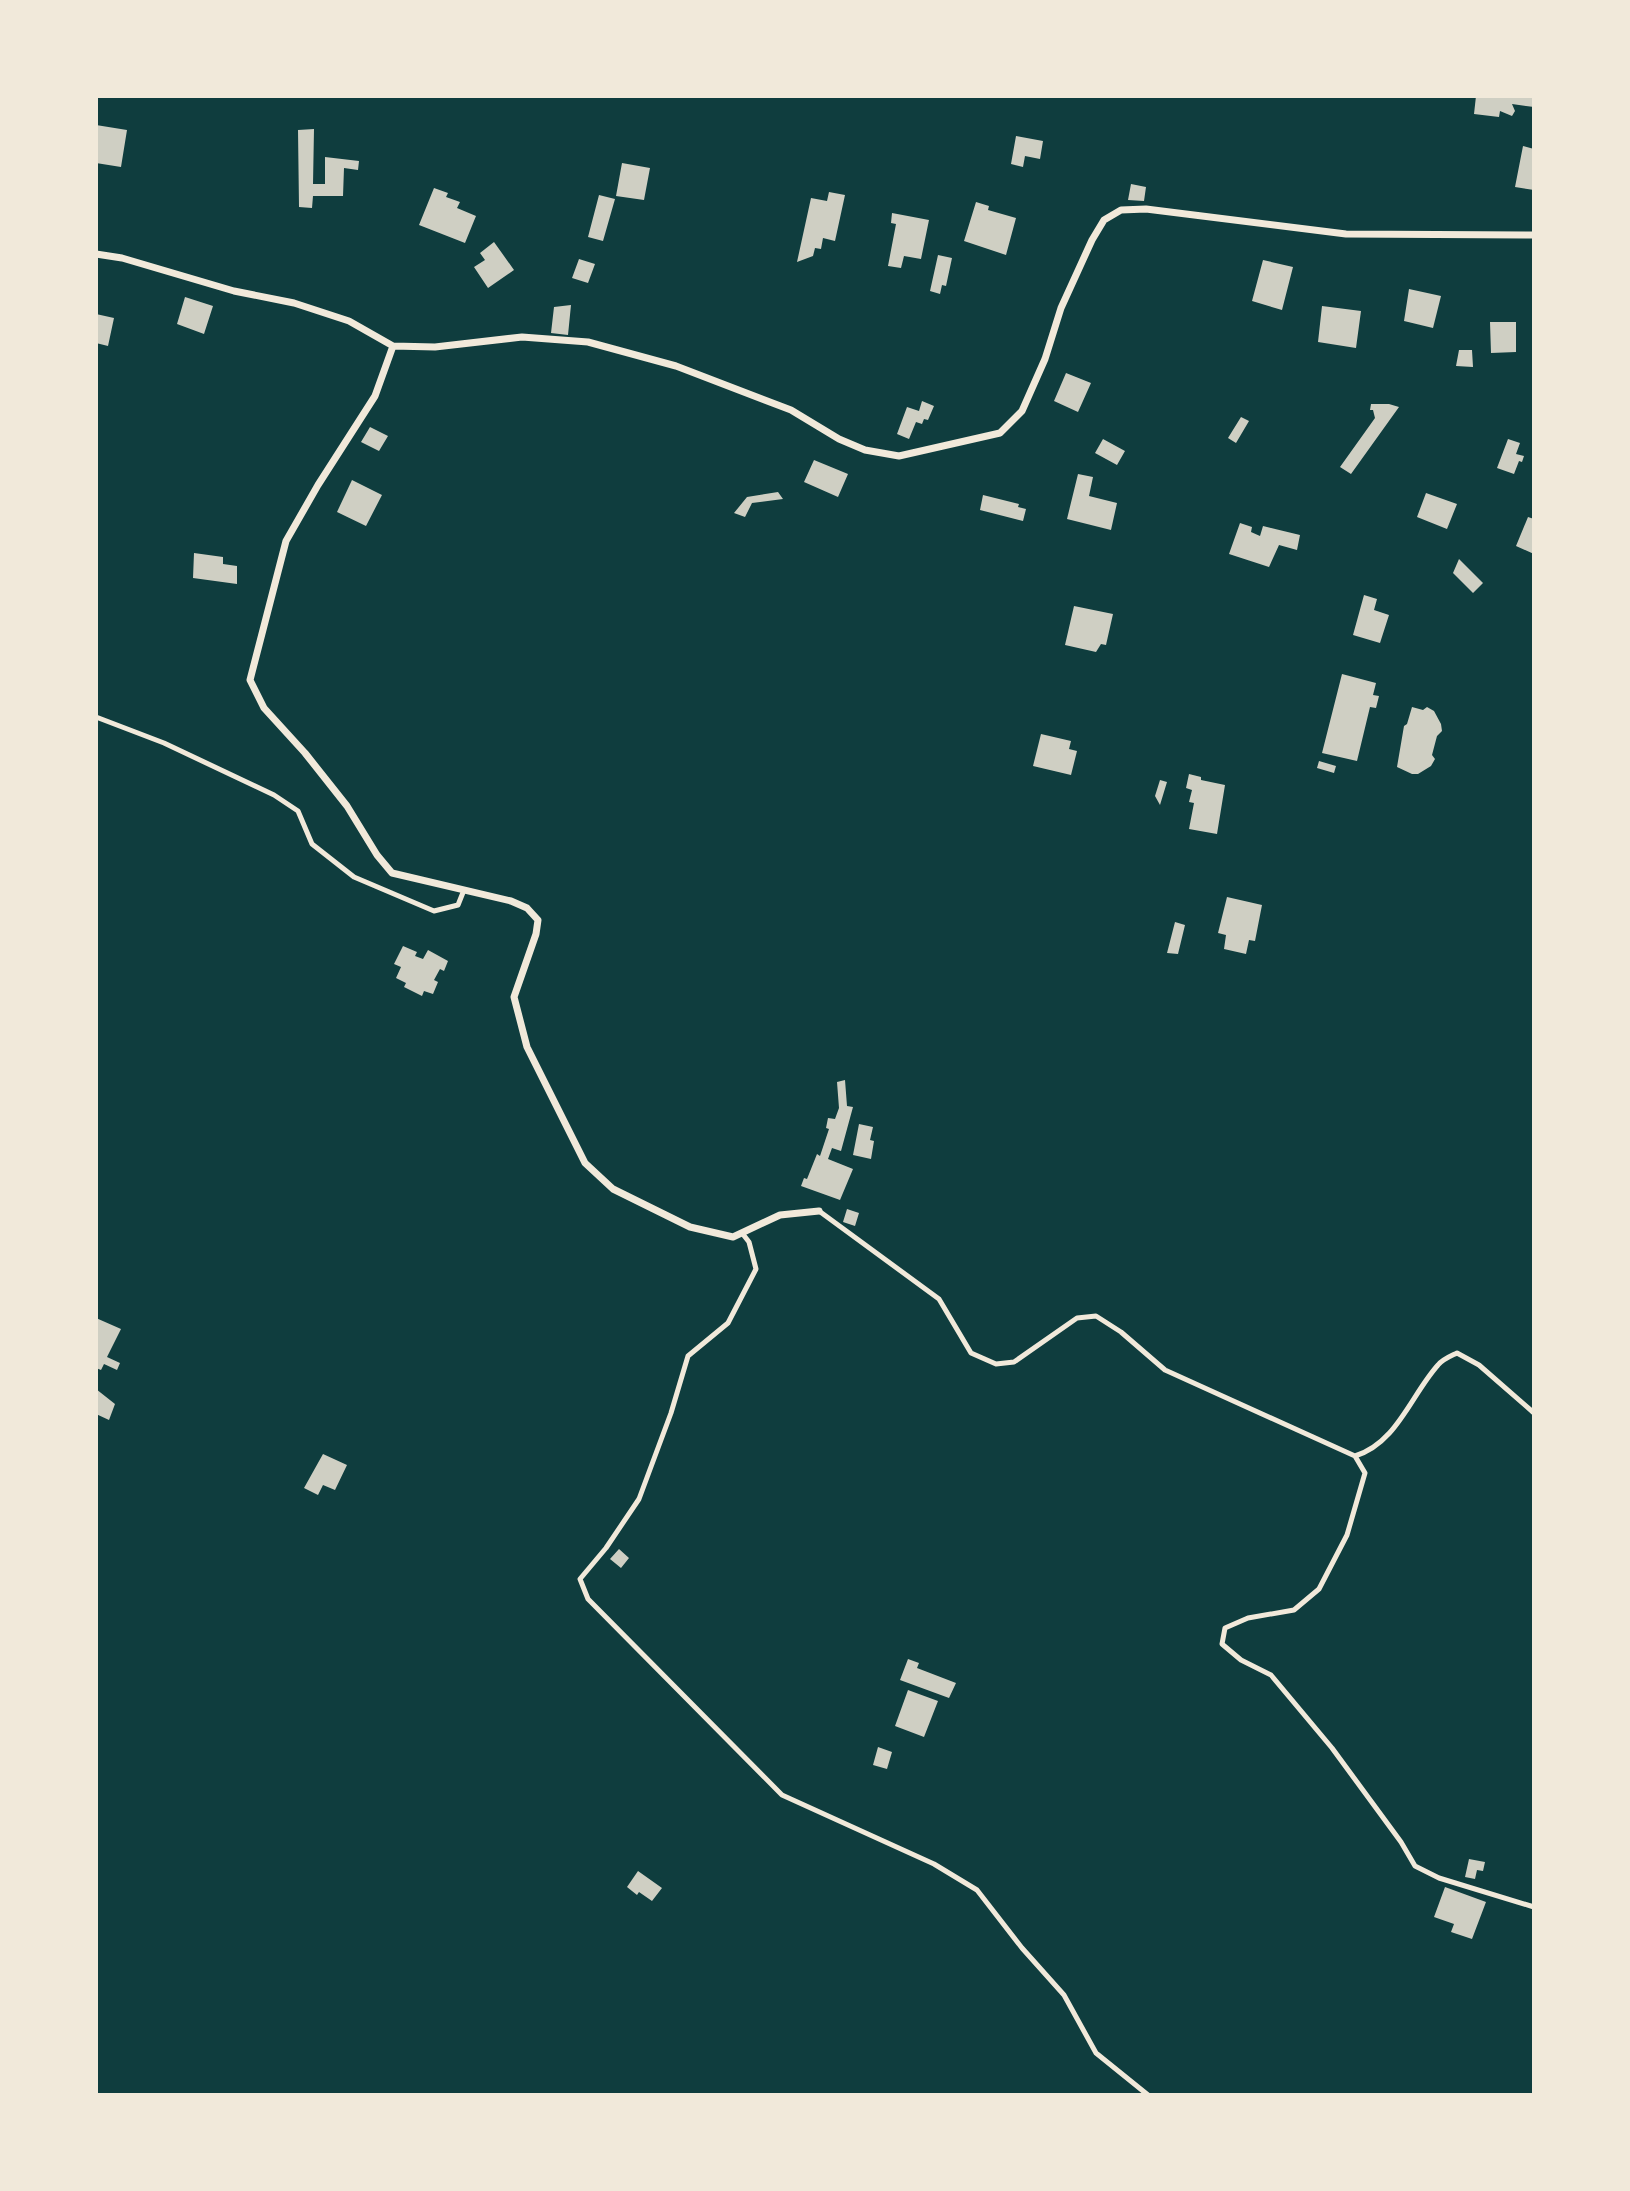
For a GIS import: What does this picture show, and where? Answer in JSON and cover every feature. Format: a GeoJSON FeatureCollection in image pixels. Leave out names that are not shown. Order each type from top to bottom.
{"type":"FeatureCollection","features":[{"type":"Feature","properties":{"kind":"street"},"geometry":{"type":"LineString","coordinates":[[97,256],[122,258],[234,291],[294,303],[349,321],[393,346],[435,347],[522,337],[588,342],[676,366],[791,410],[839,439],[865,450],[899,456],[1000,432],[1022,411],[1045,359],[1061,308],[1092,240],[1104,220],[1121,210],[1146,209],[1346,234],[1534,235]]}},
{"type":"Feature","properties":{"kind":"street"},"geometry":{"type":"LineString","coordinates":[[393,346],[375,396],[286,541],[250,680],[264,708],[305,753],[392,873],[511,901],[527,908],[538,920],[536,934],[514,997],[527,1047],[585,1163],[613,1189],[690,1227],[733,1237],[780,1215],[819,1211]]}},
{"type":"Feature","properties":{"kind":"lane"},"geometry":{"type":"LineString","coordinates":[[96,717],[164,743],[274,795],[298,811],[312,844],[354,877],[434,911],[457,905],[464,890]]}},
{"type":"Feature","properties":{"kind":"lane"},"geometry":{"type":"LineString","coordinates":[[819,1211],[939,1299],[971,1353],[996,1364],[1014,1362],[1077,1318],[1096,1316],[1121,1332],[1165,1370],[1355,1456],[1365,1473],[1347,1535],[1318,1589],[1294,1610],[1248,1618],[1225,1628],[1222,1644],[1241,1660],[1271,1675],[1332,1748],[1401,1842],[1415,1866],[1439,1878],[1534,1908]]}},
{"type":"Feature","properties":{"kind":"lane"},"geometry":{"type":"LineString","coordinates":[[742,1233],[749,1242],[756,1269],[728,1323],[688,1356],[671,1413],[639,1499],[606,1548],[580,1578],[588,1599],[782,1795],[934,1864],[977,1891],[1064,1996],[1096,2053],[1148,2095]]}},
{"type":"Feature","properties":{"kind":"lane"},"geometry":{"type":"LineString","coordinates":[[1355,1456],[1370,1451],[1397,1425],[1440,1363],[1457,1353],[1479,1366],[1534,1413]]}},
{"type":"Feature","properties":{"kind":"building"},"geometry":{"type":"Polygon","coordinates":[[[1476,96],[1534,96],[1534,107],[1512,104],[1515,111],[1512,116],[1500,111],[1499,117],[1474,114],[1476,96]]]}},
{"type":"Feature","properties":{"kind":"building"},"geometry":{"type":"Polygon","coordinates":[[[96,125],[127,130],[121,167],[96,163],[96,125]]]}},
{"type":"Feature","properties":{"kind":"building"},"geometry":{"type":"Polygon","coordinates":[[[314,129],[313,184],[325,184],[325,157],[359,161],[358,170],[344,168],[343,196],[313,196],[312,208],[299,207],[298,130],[314,129]]]}},
{"type":"Feature","properties":{"kind":"building"},"geometry":{"type":"Polygon","coordinates":[[[1016,136],[1043,141],[1040,159],[1025,156],[1023,167],[1011,164],[1016,136]]]}},
{"type":"Feature","properties":{"kind":"building"},"geometry":{"type":"Polygon","coordinates":[[[1523,146],[1534,149],[1534,190],[1515,187],[1523,146]]]}},
{"type":"Feature","properties":{"kind":"building"},"geometry":{"type":"Polygon","coordinates":[[[622,163],[650,168],[644,200],[616,196],[622,163]]]}},
{"type":"Feature","properties":{"kind":"building"},"geometry":{"type":"Polygon","coordinates":[[[1131,184],[1146,187],[1144,201],[1128,200],[1131,184]]]}},
{"type":"Feature","properties":{"kind":"building"},"geometry":{"type":"Polygon","coordinates":[[[434,188],[448,193],[446,197],[460,202],[457,208],[476,216],[465,243],[419,225],[434,188]]]}},
{"type":"Feature","properties":{"kind":"building"},"geometry":{"type":"Polygon","coordinates":[[[829,192],[845,195],[835,241],[823,238],[821,249],[815,248],[813,256],[797,262],[811,198],[827,201],[829,192]]]}},
{"type":"Feature","properties":{"kind":"building"},"geometry":{"type":"Polygon","coordinates":[[[599,195],[615,199],[603,241],[588,237],[599,195]]]}},
{"type":"Feature","properties":{"kind":"building"},"geometry":{"type":"Polygon","coordinates":[[[976,202],[989,206],[988,210],[1016,218],[1006,255],[964,241],[976,202]]]}},
{"type":"Feature","properties":{"kind":"building"},"geometry":{"type":"Polygon","coordinates":[[[892,213],[929,220],[921,259],[904,256],[901,268],[888,266],[896,224],[891,223],[892,213]]]}},
{"type":"Feature","properties":{"kind":"building"},"geometry":{"type":"Polygon","coordinates":[[[494,242],[514,270],[488,288],[474,267],[485,260],[480,253],[494,242]]]}},
{"type":"Feature","properties":{"kind":"building"},"geometry":{"type":"Polygon","coordinates":[[[938,255],[952,258],[946,286],[942,285],[940,294],[930,291],[938,255]]]}},
{"type":"Feature","properties":{"kind":"building"},"geometry":{"type":"Polygon","coordinates":[[[579,259],[595,264],[588,283],[572,278],[579,259]]]}},
{"type":"Feature","properties":{"kind":"building"},"geometry":{"type":"Polygon","coordinates":[[[1263,260],[1293,267],[1282,310],[1252,301],[1263,260]]]}},
{"type":"Feature","properties":{"kind":"building"},"geometry":{"type":"Polygon","coordinates":[[[1409,289],[1441,296],[1433,328],[1404,321],[1409,289]]]}},
{"type":"Feature","properties":{"kind":"building"},"geometry":{"type":"Polygon","coordinates":[[[185,297],[213,306],[204,334],[177,324],[185,297]]]}},
{"type":"Feature","properties":{"kind":"building"},"geometry":{"type":"Polygon","coordinates":[[[571,305],[568,335],[551,333],[554,307],[571,305]]]}},
{"type":"Feature","properties":{"kind":"building"},"geometry":{"type":"Polygon","coordinates":[[[1322,306],[1361,311],[1356,348],[1318,342],[1322,306]]]}},
{"type":"Feature","properties":{"kind":"building"},"geometry":{"type":"Polygon","coordinates":[[[96,314],[114,318],[108,346],[96,343],[96,314]]]}},
{"type":"Feature","properties":{"kind":"building"},"geometry":{"type":"Polygon","coordinates":[[[1490,322],[1516,322],[1516,352],[1491,353],[1490,322]]]}},
{"type":"Feature","properties":{"kind":"building"},"geometry":{"type":"Polygon","coordinates":[[[1459,350],[1472,350],[1473,367],[1456,366],[1459,350]]]}},
{"type":"Feature","properties":{"kind":"building"},"geometry":{"type":"Polygon","coordinates":[[[1066,373],[1091,383],[1078,412],[1054,401],[1066,373]]]}},
{"type":"Feature","properties":{"kind":"building"},"geometry":{"type":"Polygon","coordinates":[[[922,401],[934,406],[928,420],[924,419],[922,424],[916,422],[909,439],[897,434],[907,407],[919,411],[922,401]]]}},
{"type":"Feature","properties":{"kind":"building"},"geometry":{"type":"Polygon","coordinates":[[[1371,404],[1399,407],[1351,474],[1340,467],[1375,418],[1373,410],[1370,410],[1371,404]]]}},
{"type":"Feature","properties":{"kind":"building"},"geometry":{"type":"Polygon","coordinates":[[[1241,417],[1249,421],[1236,443],[1228,438],[1241,417]]]}},
{"type":"Feature","properties":{"kind":"building"},"geometry":{"type":"Polygon","coordinates":[[[370,427],[388,436],[379,451],[361,442],[370,427]]]}},
{"type":"Feature","properties":{"kind":"building"},"geometry":{"type":"Polygon","coordinates":[[[1103,439],[1125,451],[1117,465],[1095,453],[1103,439]]]}},
{"type":"Feature","properties":{"kind":"building"},"geometry":{"type":"Polygon","coordinates":[[[1508,439],[1520,443],[1516,454],[1524,456],[1514,474],[1497,468],[1508,439]]]}},
{"type":"Feature","properties":{"kind":"building"},"geometry":{"type":"Polygon","coordinates":[[[814,460],[848,474],[838,497],[804,482],[814,460]]]}},
{"type":"Feature","properties":{"kind":"building"},"geometry":{"type":"Polygon","coordinates":[[[1078,474],[1093,477],[1089,496],[1117,503],[1111,530],[1067,519],[1078,474]]]}},
{"type":"Feature","properties":{"kind":"building"},"geometry":{"type":"Polygon","coordinates":[[[352,480],[382,495],[366,526],[337,512],[352,480]]]}},
{"type":"Feature","properties":{"kind":"building"},"geometry":{"type":"Polygon","coordinates":[[[778,492],[783,499],[752,503],[745,517],[734,513],[747,497],[778,492]]]}},
{"type":"Feature","properties":{"kind":"building"},"geometry":{"type":"Polygon","coordinates":[[[1426,493],[1457,504],[1447,529],[1417,517],[1426,493]]]}},
{"type":"Feature","properties":{"kind":"building"},"geometry":{"type":"Polygon","coordinates":[[[983,495],[1019,504],[1018,507],[1026,509],[1023,521],[980,510],[983,495]]]}},
{"type":"Feature","properties":{"kind":"building"},"geometry":{"type":"Polygon","coordinates":[[[1528,517],[1534,519],[1534,554],[1516,546],[1528,517]]]}},
{"type":"Feature","properties":{"kind":"building"},"geometry":{"type":"Polygon","coordinates":[[[1240,523],[1252,527],[1251,532],[1260,536],[1263,526],[1300,535],[1297,550],[1279,545],[1269,567],[1229,554],[1240,523]]]}},
{"type":"Feature","properties":{"kind":"building"},"geometry":{"type":"Polygon","coordinates":[[[194,553],[223,557],[223,564],[237,566],[237,584],[193,578],[194,553]]]}},
{"type":"Feature","properties":{"kind":"building"},"geometry":{"type":"Polygon","coordinates":[[[1459,559],[1483,583],[1473,593],[1453,573],[1459,559]]]}},
{"type":"Feature","properties":{"kind":"building"},"geometry":{"type":"Polygon","coordinates":[[[1364,595],[1377,599],[1374,610],[1389,615],[1380,643],[1353,635],[1364,595]]]}},
{"type":"Feature","properties":{"kind":"building"},"geometry":{"type":"Polygon","coordinates":[[[1074,606],[1113,614],[1106,645],[1101,644],[1096,652],[1065,645],[1074,606]]]}},
{"type":"Feature","properties":{"kind":"building"},"geometry":{"type":"Polygon","coordinates":[[[1342,674],[1376,683],[1373,695],[1379,696],[1376,708],[1370,707],[1357,761],[1322,753],[1342,674]]]}},
{"type":"Feature","properties":{"kind":"building"},"geometry":{"type":"Polygon","coordinates":[[[1412,707],[1423,710],[1427,707],[1434,711],[1442,731],[1437,736],[1432,755],[1435,759],[1431,766],[1418,774],[1397,767],[1404,726],[1412,707]]]}},
{"type":"Feature","properties":{"kind":"building"},"geometry":{"type":"Polygon","coordinates":[[[1041,734],[1071,741],[1069,749],[1077,751],[1071,775],[1033,766],[1041,734]]]}},
{"type":"Feature","properties":{"kind":"building"},"geometry":{"type":"Polygon","coordinates":[[[1319,761],[1336,766],[1334,773],[1317,768],[1319,761]]]}},
{"type":"Feature","properties":{"kind":"building"},"geometry":{"type":"Polygon","coordinates":[[[1189,774],[1201,777],[1201,780],[1225,785],[1217,834],[1189,829],[1194,803],[1189,802],[1192,790],[1186,788],[1189,774]]]}},
{"type":"Feature","properties":{"kind":"building"},"geometry":{"type":"Polygon","coordinates":[[[1160,780],[1167,782],[1160,805],[1155,796],[1160,780]]]}},
{"type":"Feature","properties":{"kind":"building"},"geometry":{"type":"Polygon","coordinates":[[[1227,897],[1262,905],[1255,941],[1249,940],[1246,954],[1224,949],[1226,935],[1218,933],[1227,897]]]}},
{"type":"Feature","properties":{"kind":"building"},"geometry":{"type":"Polygon","coordinates":[[[1175,922],[1185,925],[1178,954],[1167,953],[1175,922]]]}},
{"type":"Feature","properties":{"kind":"building"},"geometry":{"type":"Polygon","coordinates":[[[403,946],[417,952],[415,956],[423,959],[428,950],[448,961],[444,971],[440,969],[434,980],[438,982],[433,994],[424,991],[422,996],[404,987],[406,983],[396,978],[401,967],[394,964],[403,946]]]}},
{"type":"Feature","properties":{"kind":"building"},"geometry":{"type":"Polygon","coordinates":[[[845,1080],[847,1106],[853,1107],[841,1151],[832,1148],[828,1159],[853,1169],[840,1200],[801,1186],[804,1178],[807,1179],[817,1154],[820,1156],[829,1129],[826,1128],[828,1118],[835,1119],[839,1108],[837,1082],[845,1080]]]}},
{"type":"Feature","properties":{"kind":"building"},"geometry":{"type":"Polygon","coordinates":[[[859,1124],[873,1127],[870,1140],[874,1141],[871,1159],[853,1155],[859,1124]]]}},
{"type":"Feature","properties":{"kind":"building"},"geometry":{"type":"Polygon","coordinates":[[[847,1209],[859,1213],[855,1226],[843,1222],[847,1209]]]}},
{"type":"Feature","properties":{"kind":"building"},"geometry":{"type":"Polygon","coordinates":[[[96,1318],[121,1329],[107,1357],[120,1363],[117,1370],[104,1364],[101,1370],[96,1368],[96,1318]]]}},
{"type":"Feature","properties":{"kind":"building"},"geometry":{"type":"Polygon","coordinates":[[[96,1389],[115,1404],[109,1420],[96,1414],[96,1389]]]}},
{"type":"Feature","properties":{"kind":"building"},"geometry":{"type":"Polygon","coordinates":[[[323,1454],[347,1465],[335,1490],[323,1485],[318,1495],[304,1488],[323,1454]]]}},
{"type":"Feature","properties":{"kind":"building"},"geometry":{"type":"Polygon","coordinates":[[[619,1549],[629,1558],[621,1568],[610,1559],[619,1549]]]}},
{"type":"Feature","properties":{"kind":"building"},"geometry":{"type":"Polygon","coordinates":[[[908,1659],[919,1663],[917,1668],[956,1683],[949,1698],[900,1680],[908,1659]]]}},
{"type":"Feature","properties":{"kind":"building"},"geometry":{"type":"Polygon","coordinates":[[[908,1690],[938,1701],[924,1737],[895,1726],[908,1690]]]}},
{"type":"Feature","properties":{"kind":"building"},"geometry":{"type":"Polygon","coordinates":[[[878,1747],[892,1752],[887,1769],[873,1765],[878,1747]]]}},
{"type":"Feature","properties":{"kind":"building"},"geometry":{"type":"Polygon","coordinates":[[[1469,1859],[1485,1862],[1483,1871],[1477,1870],[1475,1879],[1465,1877],[1469,1859]]]}},
{"type":"Feature","properties":{"kind":"building"},"geometry":{"type":"Polygon","coordinates":[[[638,1871],[662,1888],[652,1901],[627,1887],[638,1871]]]}},
{"type":"Feature","properties":{"kind":"building"},"geometry":{"type":"Polygon","coordinates":[[[1445,1887],[1486,1902],[1472,1939],[1451,1932],[1454,1924],[1434,1917],[1445,1887]]]}}]}
